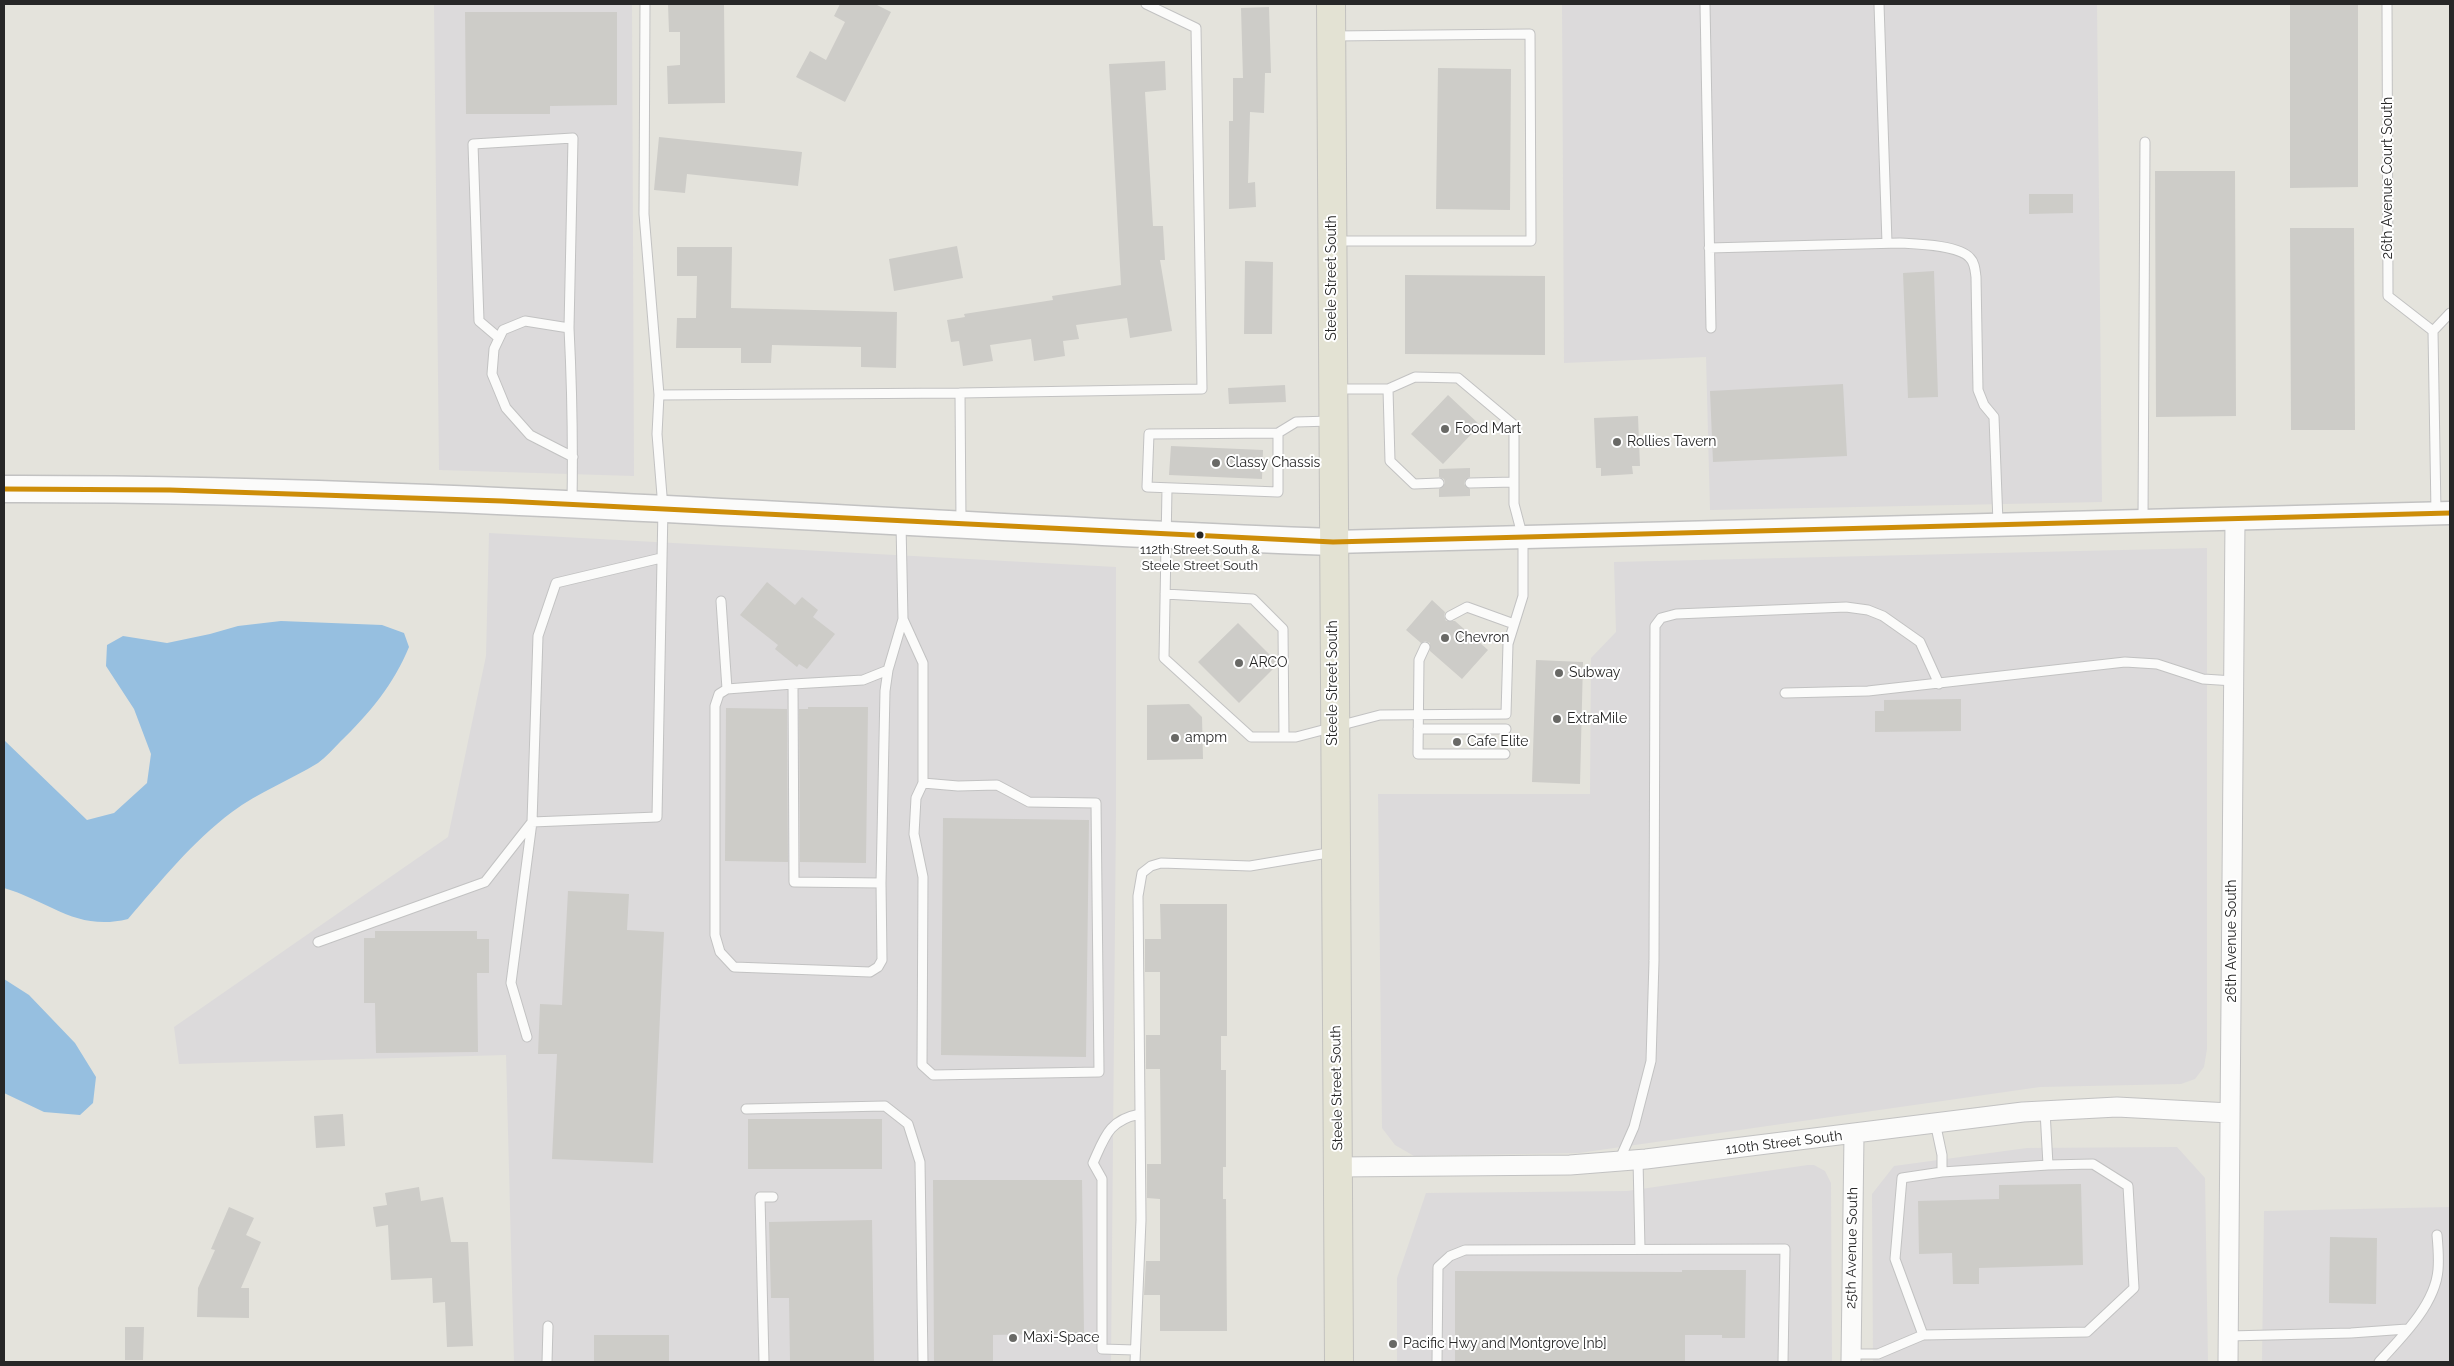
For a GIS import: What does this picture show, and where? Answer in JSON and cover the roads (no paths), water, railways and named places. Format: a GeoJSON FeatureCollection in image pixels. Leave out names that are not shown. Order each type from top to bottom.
{"type":"FeatureCollection","features":[{"type":"Feature","properties":{"kind":"main road","name":"Steele Street South"},"geometry":{"type":"LineString","coordinates":[[1331,4],[1332,389],[1334,421],[1334,852],[1339,1362]]}},
{"type":"Feature","properties":{"kind":"main road"},"geometry":{"type":"LineString","coordinates":[[4,489],[213,490],[572,504],[1166,536],[1333,542]]}},
{"type":"Feature","properties":{"kind":"street"},"geometry":{"type":"LineString","coordinates":[[1333,542],[2443,514]]}},
{"type":"Feature","properties":{"kind":"street","name":"26th Avenue South"},"geometry":{"type":"LineString","coordinates":[[2228,1362],[2235,520]]}},
{"type":"Feature","properties":{"kind":"street","name":"110th Street South"},"geometry":{"type":"LineString","coordinates":[[1337,1167],[1570,1165],[1638,1160],[1854,1134],[1935,1122],[2045,1111],[2117,1108],[2230,1113]]}},
{"type":"Feature","properties":{"kind":"street","name":"25th Avenue South"},"geometry":{"type":"LineString","coordinates":[[1851,1358],[1854,1134]]}},
{"type":"Feature","properties":{"kind":"lane"},"geometry":{"type":"LineString","coordinates":[[318,942],[485,882],[532,822],[657,817],[663,508],[657,434],[659,394],[644,214],[645,4]]}},
{"type":"Feature","properties":{"kind":"lane"},"geometry":{"type":"LineString","coordinates":[[659,394],[1202,389],[1196,28],[1146,4]]}},
{"type":"Feature","properties":{"kind":"lane"},"geometry":{"type":"LineString","coordinates":[[1705,4],[1711,328]]}},
{"type":"Feature","properties":{"kind":"lane"},"geometry":{"type":"LineString","coordinates":[[1879,4],[1887,243]]}},
{"type":"Feature","properties":{"kind":"lane","name":"26th Avenue Court South"},"geometry":{"type":"LineString","coordinates":[[2387,4],[2388,296],[2433,331]]}},
{"type":"Feature","properties":{"kind":"lane"},"geometry":{"type":"LineString","coordinates":[[1331,36],[1530,34],[1530,241],[1332,241]]}},
{"type":"Feature","properties":{"kind":"lane"},"geometry":{"type":"LineString","coordinates":[[499,338],[479,321],[474,144],[572,138],[569,328],[573,394],[572,504]]}},
{"type":"Feature","properties":{"kind":"lane"},"geometry":{"type":"LineString","coordinates":[[2143,522],[2145,142]]}},
{"type":"Feature","properties":{"kind":"lane"},"geometry":{"type":"LineString","coordinates":[[1709,248],[1887,243],[1929,245],[1957,251],[1970,257],[1975,266],[1978,390],[1984,405],[1994,417],[1998,526]]}},
{"type":"Feature","properties":{"kind":"lane"},"geometry":{"type":"LineString","coordinates":[[2443,514],[2433,331],[2450,313]]}},
{"type":"Feature","properties":{"kind":"lane"},"geometry":{"type":"LineString","coordinates":[[569,328],[525,321],[503,330],[494,349],[492,374],[506,408],[530,435],[573,457]]}},
{"type":"Feature","properties":{"kind":"lane"},"geometry":{"type":"LineString","coordinates":[[1167,488],[1164,658],[1251,737],[1296,737],[1380,715],[1506,714],[1508,644],[1523,596],[1523,538],[1514,504],[1514,425],[1458,378],[1415,377],[1388,389],[1332,389]]}},
{"type":"Feature","properties":{"kind":"lane"},"geometry":{"type":"LineString","coordinates":[[1388,389],[1390,461],[1414,484],[1439,483]]}},
{"type":"Feature","properties":{"kind":"lane"},"geometry":{"type":"LineString","coordinates":[[960,392],[961,524]]}},
{"type":"Feature","properties":{"kind":"lane"},"geometry":{"type":"LineString","coordinates":[[1278,433],[1278,492],[1147,487],[1149,434],[1278,433],[1296,422],[1334,421]]}},
{"type":"Feature","properties":{"kind":"lane"},"geometry":{"type":"LineString","coordinates":[[1470,483],[1514,482]]}},
{"type":"Feature","properties":{"kind":"lane"},"geometry":{"type":"LineString","coordinates":[[888,670],[863,680],[726,689],[719,694],[715,706],[715,935],[720,952],[734,967],[870,972],[878,967],[882,960],[881,883],[884,691],[903,619],[901,521]]}},
{"type":"Feature","properties":{"kind":"lane"},"geometry":{"type":"LineString","coordinates":[[527,1037],[512,983],[532,822],[538,636],[556,583],[661,558]]}},
{"type":"Feature","properties":{"kind":"lane"},"geometry":{"type":"LineString","coordinates":[[1165,594],[1253,600],[1283,629],[1284,737]]}},
{"type":"Feature","properties":{"kind":"lane"},"geometry":{"type":"LineString","coordinates":[[721,601],[726,689]]}},
{"type":"Feature","properties":{"kind":"lane"},"geometry":{"type":"LineString","coordinates":[[1450,616],[1467,607],[1514,624]]}},
{"type":"Feature","properties":{"kind":"lane"},"geometry":{"type":"LineString","coordinates":[[1619,1161],[1634,1127],[1651,1061],[1654,961],[1655,626],[1661,618],[1676,614],[1846,607],[1868,610],[1883,616],[1920,642],[1939,684]]}},
{"type":"Feature","properties":{"kind":"lane"},"geometry":{"type":"LineString","coordinates":[[903,619],[923,663],[922,783],[916,798],[914,834],[923,876],[922,1065],[933,1075],[1099,1072],[1096,803],[1029,802],[997,785],[958,786],[922,783]]}},
{"type":"Feature","properties":{"kind":"lane"},"geometry":{"type":"LineString","coordinates":[[1425,646],[1419,660],[1418,754],[1505,754]]}},
{"type":"Feature","properties":{"kind":"lane"},"geometry":{"type":"LineString","coordinates":[[1785,692],[1868,692],[2125,662],[2157,664],[2203,679],[2234,681]]}},
{"type":"Feature","properties":{"kind":"lane"},"geometry":{"type":"LineString","coordinates":[[792,684],[794,882],[881,883]]}},
{"type":"Feature","properties":{"kind":"lane"},"geometry":{"type":"LineString","coordinates":[[1418,730],[1506,729]]}},
{"type":"Feature","properties":{"kind":"lane"},"geometry":{"type":"LineString","coordinates":[[1135,1362],[1141,1220],[1138,896],[1142,874],[1151,866],[1161,863],[1250,866],[1334,852]]}},
{"type":"Feature","properties":{"kind":"lane"},"geometry":{"type":"LineString","coordinates":[[746,1109],[885,1106],[908,1124],[920,1162],[923,1362]]}},
{"type":"Feature","properties":{"kind":"lane"},"geometry":{"type":"LineString","coordinates":[[2045,1111],[2048,1165]]}},
{"type":"Feature","properties":{"kind":"lane"},"geometry":{"type":"LineString","coordinates":[[1135,1350],[1102,1349],[1102,1179],[1093,1163],[1105,1136],[1124,1118],[1140,1114]]}},
{"type":"Feature","properties":{"kind":"lane"},"geometry":{"type":"LineString","coordinates":[[1935,1122],[1942,1155],[1942,1172]]}},
{"type":"Feature","properties":{"kind":"lane"},"geometry":{"type":"LineString","coordinates":[[1638,1160],[1640,1249]]}},
{"type":"Feature","properties":{"kind":"lane"},"geometry":{"type":"LineString","coordinates":[[1851,1358],[1878,1354],[1923,1335],[2087,1332],[2134,1288],[2128,1186],[2093,1164],[1942,1172],[1902,1178],[1895,1259],[1923,1335]]}},
{"type":"Feature","properties":{"kind":"lane"},"geometry":{"type":"LineString","coordinates":[[764,1362],[760,1197],[773,1197]]}},
{"type":"Feature","properties":{"kind":"lane"},"geometry":{"type":"LineString","coordinates":[[2379,1362],[2407,1329],[2431,1296],[2438,1271],[2437,1235]]}},
{"type":"Feature","properties":{"kind":"lane"},"geometry":{"type":"LineString","coordinates":[[1437,1362],[1438,1267],[1450,1256],[1465,1250],[1785,1249],[1783,1362]]}},
{"type":"Feature","properties":{"kind":"lane"},"geometry":{"type":"LineString","coordinates":[[547,1362],[548,1326]]}},
{"type":"Feature","properties":{"kind":"lane"},"geometry":{"type":"LineString","coordinates":[[2229,1336],[2350,1333],[2407,1329]]}},
{"type":"Feature","properties":{"kind":"water"},"geometry":{"type":"Polygon","coordinates":[[[281,621],[382,625],[404,633],[409,647],[396,674],[380,698],[327,756],[318,763],[242,805],[218,823],[177,862],[128,919],[110,922],[78,918],[4,888],[4,740],[87,820],[114,813],[147,783],[151,754],[134,709],[106,666],[107,645],[123,636],[167,643],[238,626],[281,621]]]}},
{"type":"Feature","properties":{"kind":"water"},"geometry":{"type":"Polygon","coordinates":[[[4,979],[29,995],[75,1043],[96,1077],[93,1103],[80,1115],[44,1112],[4,1093],[4,979]]]}},
{"type":"Feature","properties":{"kind":"place","name":"Food Mart"},"geometry":{"type":"Point","coordinates":[1445,429]}},
{"type":"Feature","properties":{"kind":"place","name":"Rollies Tavern"},"geometry":{"type":"Point","coordinates":[1617,442]}},
{"type":"Feature","properties":{"kind":"place","name":"Classy Chassis"},"geometry":{"type":"Point","coordinates":[1216,463]}},
{"type":"Feature","properties":{"kind":"place","name":"112th Street South & Steele Street South"},"geometry":{"type":"Point","coordinates":[1200,535]}},
{"type":"Feature","properties":{"kind":"place","name":"Chevron"},"geometry":{"type":"Point","coordinates":[1445,638]}},
{"type":"Feature","properties":{"kind":"place","name":"ARCO"},"geometry":{"type":"Point","coordinates":[1239,663]}},
{"type":"Feature","properties":{"kind":"place","name":"Subway"},"geometry":{"type":"Point","coordinates":[1559,673]}},
{"type":"Feature","properties":{"kind":"place","name":"ExtraMile"},"geometry":{"type":"Point","coordinates":[1557,719]}},
{"type":"Feature","properties":{"kind":"place","name":"ampm"},"geometry":{"type":"Point","coordinates":[1175,738]}},
{"type":"Feature","properties":{"kind":"place","name":"Cafe Elite"},"geometry":{"type":"Point","coordinates":[1457,742]}},
{"type":"Feature","properties":{"kind":"place","name":"Maxi-Space"},"geometry":{"type":"Point","coordinates":[1013,1338]}},
{"type":"Feature","properties":{"kind":"place","name":"Pacific Hwy and Montgrove [nb]"},"geometry":{"type":"Point","coordinates":[1393,1344]}}]}
